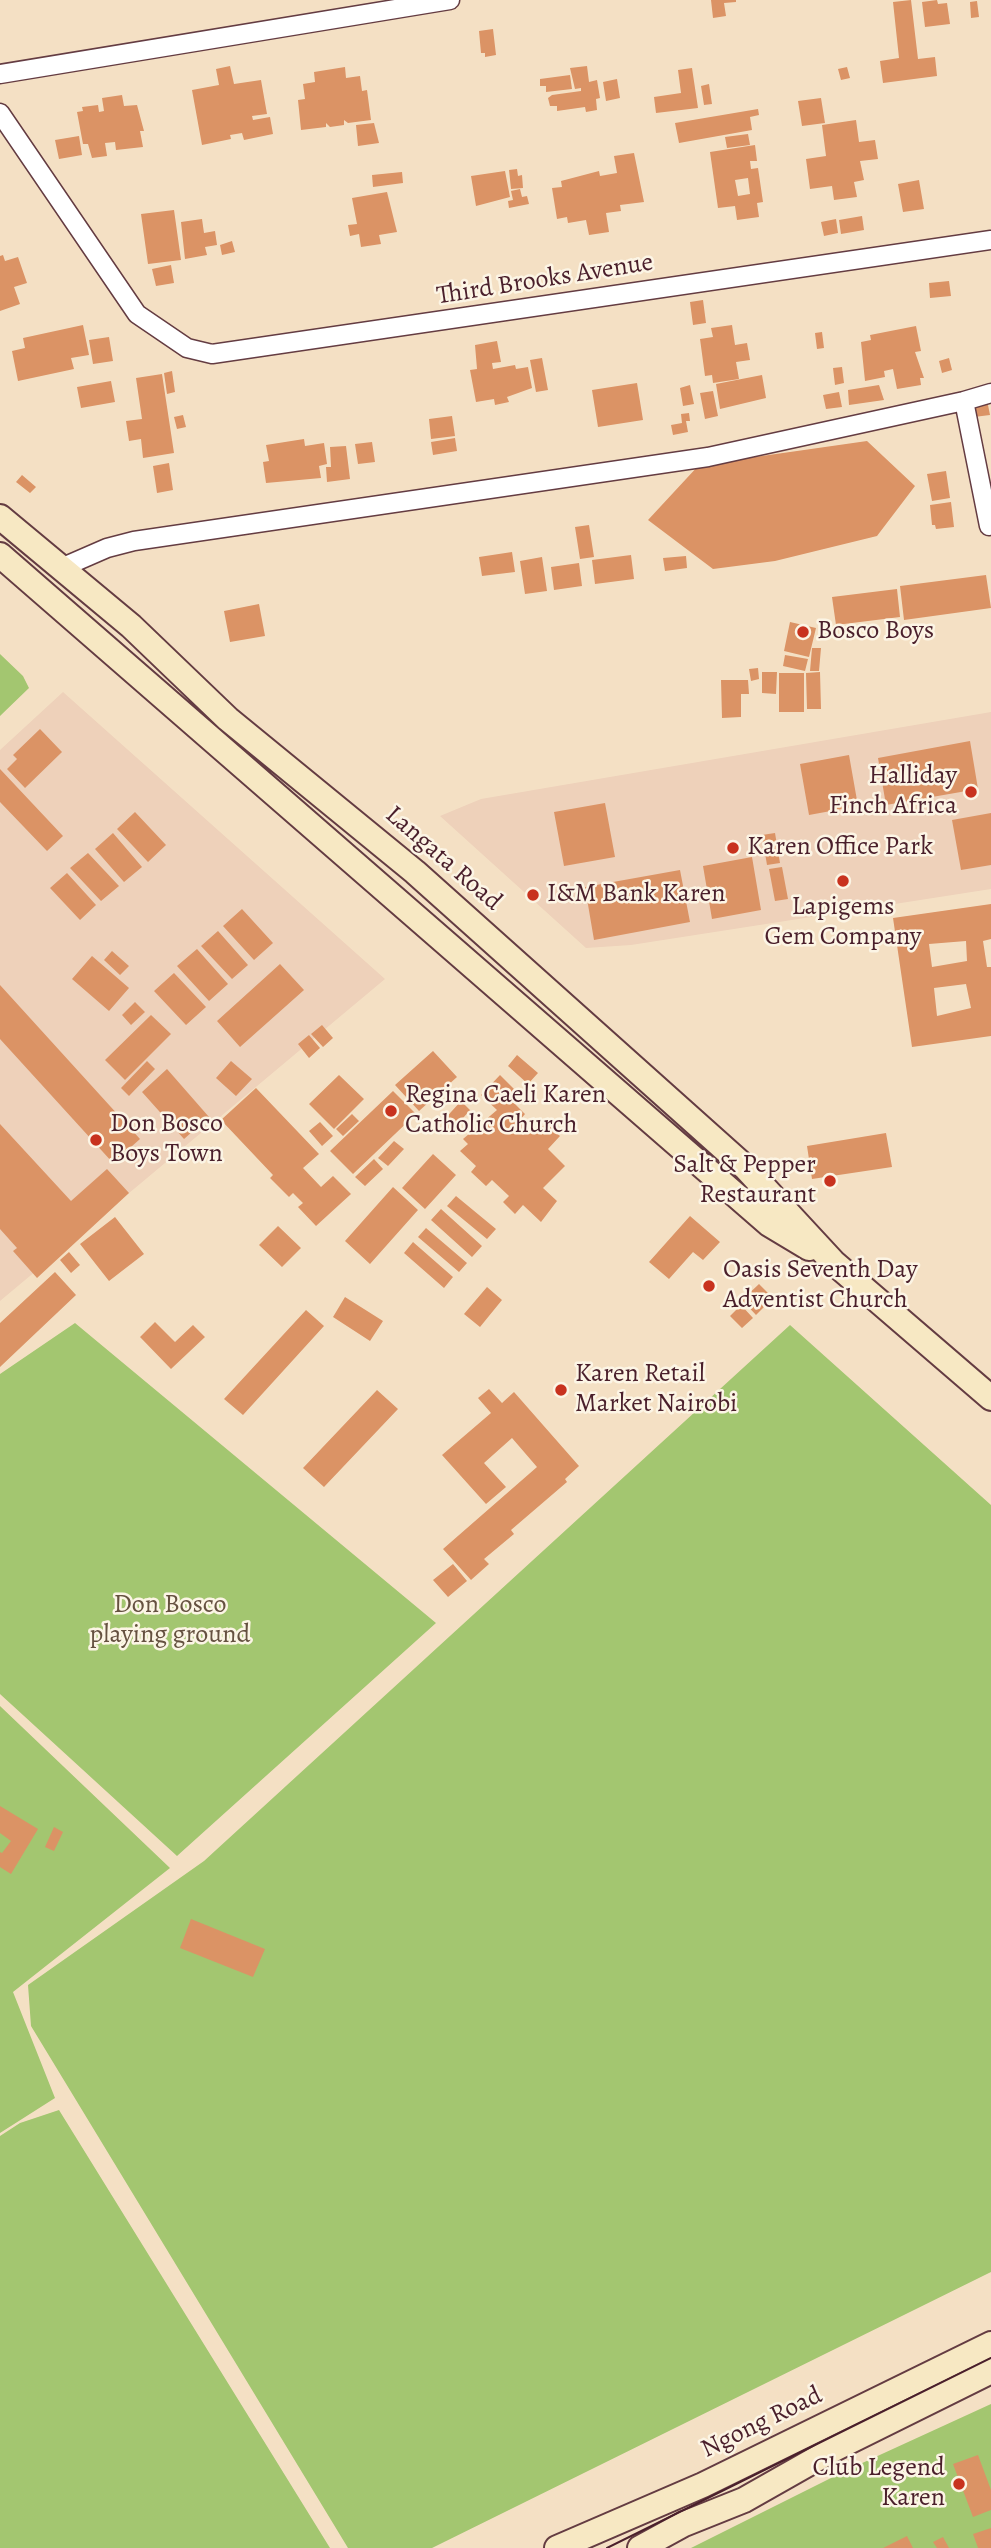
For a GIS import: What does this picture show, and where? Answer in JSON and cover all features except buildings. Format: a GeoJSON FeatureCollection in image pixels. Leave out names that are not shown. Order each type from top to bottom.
{"type":"FeatureCollection","features":[{"type":"Feature","properties":{"kind":"main road","name":"Langata Road"},"geometry":{"type":"LineString","coordinates":[[0,517],[131,626],[228,719],[415,872],[746,1168],[833,1262],[991,1398]]}},
{"type":"Feature","properties":{"kind":"main road","name":"Langata Road"},"geometry":{"type":"LineString","coordinates":[[0,555],[769,1224],[833,1262]]}},
{"type":"Feature","properties":{"kind":"main road","name":"Ngong Road"},"geometry":{"type":"LineString","coordinates":[[557,2548],[672,2499],[991,2344]]}},
{"type":"Feature","properties":{"kind":"main road","name":"Ngong Road"},"geometry":{"type":"LineString","coordinates":[[640,2548],[684,2524],[744,2501],[834,2449],[991,2371]]}},
{"type":"Feature","properties":{"kind":"street"},"geometry":{"type":"LineString","coordinates":[[0,74],[450,0]]}},
{"type":"Feature","properties":{"kind":"street","name":"Third Brooks Avenue"},"geometry":{"type":"LineString","coordinates":[[0,113],[137,314],[156,330],[187,348],[221,353],[991,240]]}},
{"type":"Feature","properties":{"kind":"street"},"geometry":{"type":"LineString","coordinates":[[61,568],[107,548],[134,541],[708,457],[991,393]]}},
{"type":"Feature","properties":{"kind":"street"},"geometry":{"type":"LineString","coordinates":[[964,401],[989,526]]}},
{"type":"Feature","properties":{"kind":"shaded area","name":"Don Bosco Boys Town"},"geometry":{"type":"Polygon","coordinates":[[[63,692],[385,979],[0,1301],[0,750],[63,692]]]}},
{"type":"Feature","properties":{"kind":"shaded area","name":"Karen Office Park"},"geometry":{"type":"Polygon","coordinates":[[[991,712],[991,889],[631,945],[586,948],[440,816],[481,799],[991,712]]]}},
{"type":"Feature","properties":{"kind":"green space"},"geometry":{"type":"Polygon","coordinates":[[[0,654],[23,676],[29,688],[0,716],[0,654]]]}},
{"type":"Feature","properties":{"kind":"green space","name":"Don Bosco playing ground"},"geometry":{"type":"Polygon","coordinates":[[[75,1323],[436,1623],[177,1856],[0,1694],[0,1374],[75,1323]]]}},
{"type":"Feature","properties":{"kind":"green space"},"geometry":{"type":"Polygon","coordinates":[[[790,1325],[991,1505],[991,2272],[432,2548],[348,2548],[31,2026],[28,1985],[204,1861],[790,1325]]]}},
{"type":"Feature","properties":{"kind":"green space"},"geometry":{"type":"Polygon","coordinates":[[[0,1706],[170,1868],[13,1992],[55,2098],[0,2133],[0,1706]]]}},
{"type":"Feature","properties":{"kind":"green space"},"geometry":{"type":"Polygon","coordinates":[[[59,2110],[330,2548],[0,2548],[0,2136],[20,2123],[59,2110]]]}},
{"type":"Feature","properties":{"kind":"green space"},"geometry":{"type":"Polygon","coordinates":[[[991,2404],[991,2548],[691,2548],[847,2470],[991,2404]]]}},
{"type":"Feature","properties":{"kind":"tram line"},"geometry":{"type":"LineString","coordinates":[[607,2548],[991,2358]]}},
{"type":"Feature","properties":{"kind":"place","name":"Bosco Boys"},"geometry":{"type":"Point","coordinates":[803,632]}},
{"type":"Feature","properties":{"kind":"place","name":"Halliday Finch Africa"},"geometry":{"type":"Point","coordinates":[971,792]}},
{"type":"Feature","properties":{"kind":"place","name":"Karen Office Park"},"geometry":{"type":"Point","coordinates":[733,848]}},
{"type":"Feature","properties":{"kind":"place","name":"Lapigems Gem Company"},"geometry":{"type":"Point","coordinates":[843,881]}},
{"type":"Feature","properties":{"kind":"place","name":"I&M Bank Karen"},"geometry":{"type":"Point","coordinates":[533,895]}},
{"type":"Feature","properties":{"kind":"place","name":"Regina Caeli Karen Catholic Church"},"geometry":{"type":"Point","coordinates":[391,1111]}},
{"type":"Feature","properties":{"kind":"place","name":"Don Bosco Boys Town"},"geometry":{"type":"Point","coordinates":[96,1140]}},
{"type":"Feature","properties":{"kind":"place","name":"Salt & Pepper Restaurant"},"geometry":{"type":"Point","coordinates":[830,1181]}},
{"type":"Feature","properties":{"kind":"place","name":"Oasis Seventh Day Adventist Church"},"geometry":{"type":"Point","coordinates":[709,1286]}},
{"type":"Feature","properties":{"kind":"place","name":"Karen Retail Market Nairobi"},"geometry":{"type":"Point","coordinates":[561,1390]}},
{"type":"Feature","properties":{"kind":"place","name":"Club Legend Karen"},"geometry":{"type":"Point","coordinates":[959,2484]}}]}
